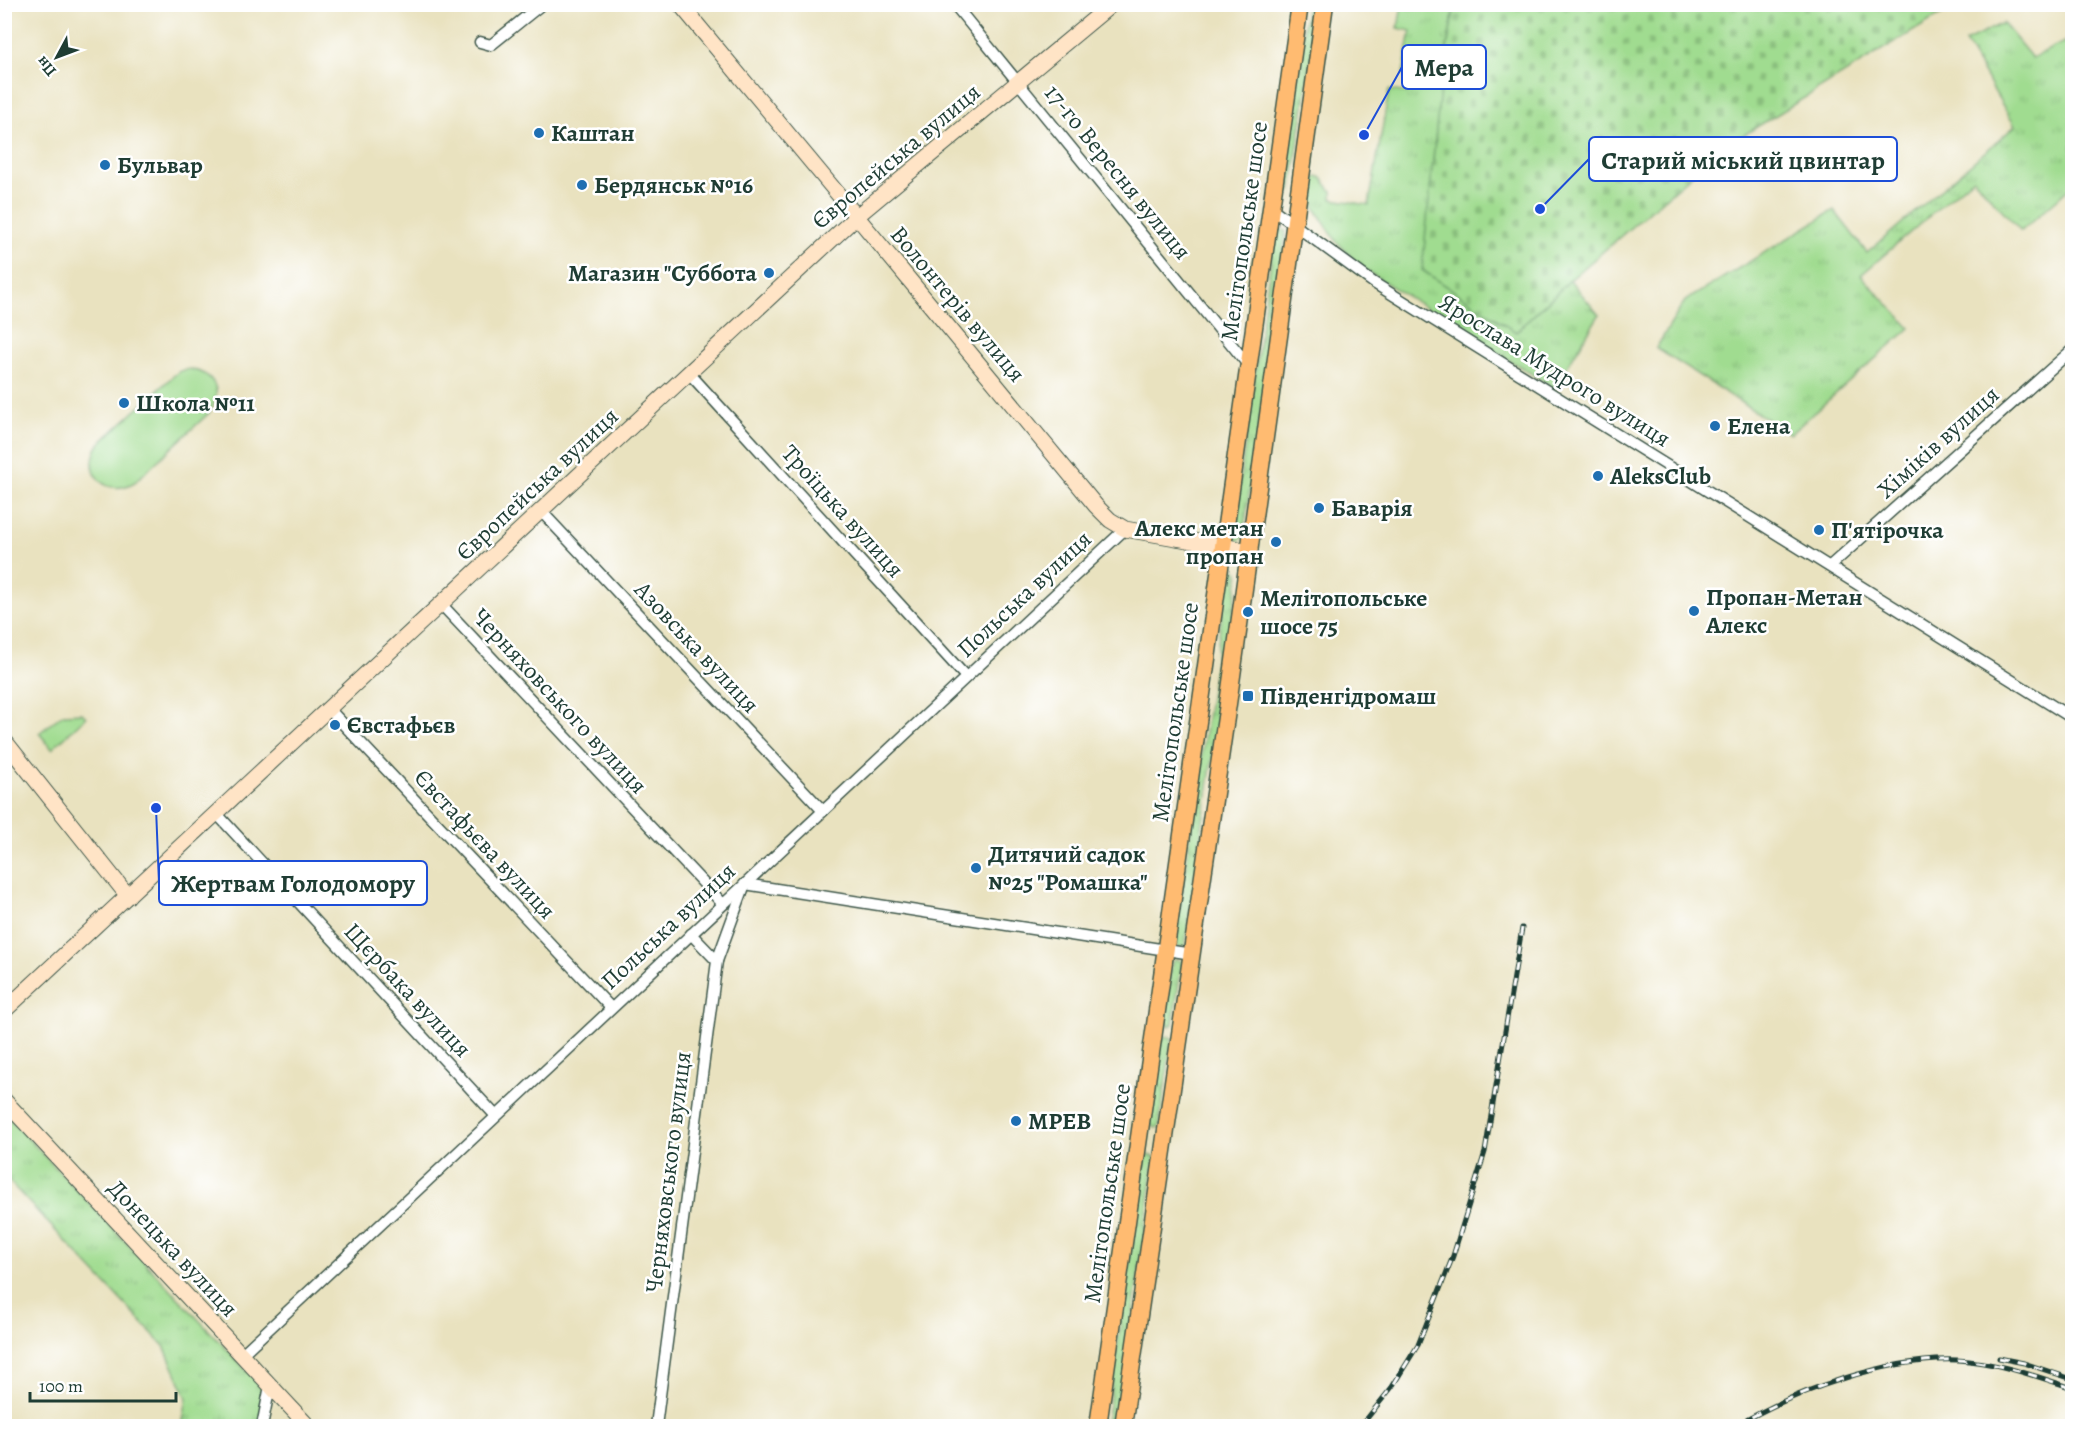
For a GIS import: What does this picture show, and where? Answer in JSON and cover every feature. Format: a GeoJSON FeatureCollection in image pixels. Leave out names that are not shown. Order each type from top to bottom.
{"type":"FeatureCollection","features":[{"type":"Feature","properties":{"kind":"main road","name":"Мелітопольське шосе"},"geometry":{"type":"LineString","coordinates":[[1098,1426],[1300,4]]}},
{"type":"Feature","properties":{"kind":"main road","name":"Мелітопольське шосе"},"geometry":{"type":"LineString","coordinates":[[1123,1426],[1250,550],[1325,4]]}},
{"type":"Feature","properties":{"kind":"street"},"geometry":{"type":"LineString","coordinates":[[480,42],[491,45],[542,4]]}},
{"type":"Feature","properties":{"kind":"street","name":"Волонтерів вулиця"},"geometry":{"type":"LineString","coordinates":[[680,4],[1110,520],[1125,529],[1250,550]]}},
{"type":"Feature","properties":{"kind":"street","name":"17-го Вересня вулиця"},"geometry":{"type":"LineString","coordinates":[[954,4],[1249,366]]}},
{"type":"Feature","properties":{"kind":"street","name":"Європейська вулиця"},"geometry":{"type":"LineString","coordinates":[[4,1011],[856,216],[1112,4]]}},
{"type":"Feature","properties":{"kind":"street","name":"Ярослава Мудрого вулиця"},"geometry":{"type":"LineString","coordinates":[[1270,207],[1374,283],[2073,718]]}},
{"type":"Feature","properties":{"kind":"street","name":"Хіміків вулиця"},"geometry":{"type":"LineString","coordinates":[[1830,566],[2073,350]]}},
{"type":"Feature","properties":{"kind":"street","name":"Троїцька вулиця"},"geometry":{"type":"LineString","coordinates":[[689,373],[966,677]]}},
{"type":"Feature","properties":{"kind":"street","name":"Азовська вулиця"},"geometry":{"type":"LineString","coordinates":[[541,511],[823,811]]}},
{"type":"Feature","properties":{"kind":"street","name":"Польська вулиця"},"geometry":{"type":"LineString","coordinates":[[241,1354],[1125,529]]}},
{"type":"Feature","properties":{"kind":"street","name":"Черняховського вулиця"},"geometry":{"type":"LineString","coordinates":[[441,604],[723,904]]}},
{"type":"Feature","properties":{"kind":"street","name":"Євстафьєва вулиця"},"geometry":{"type":"LineString","coordinates":[[328,709],[611,1008]]}},
{"type":"Feature","properties":{"kind":"street"},"geometry":{"type":"LineString","coordinates":[[4,740],[128,896]]}},
{"type":"Feature","properties":{"kind":"street","name":"Щєрбака вулиця"},"geometry":{"type":"LineString","coordinates":[[216,814],[496,1116]]}},
{"type":"Feature","properties":{"kind":"street"},"geometry":{"type":"LineString","coordinates":[[745,884],[1192,954]]}},
{"type":"Feature","properties":{"kind":"street","name":"Черняховського вулиця"},"geometry":{"type":"LineString","coordinates":[[656,1426],[717,961],[745,884]]}},
{"type":"Feature","properties":{"kind":"street"},"geometry":{"type":"LineString","coordinates":[[691,934],[717,961]]}},
{"type":"Feature","properties":{"kind":"street","name":"Донецька вулиця"},"geometry":{"type":"LineString","coordinates":[[4,1100],[308,1426]]}},
{"type":"Feature","properties":{"kind":"street"},"geometry":{"type":"LineString","coordinates":[[262,1426],[270,1386]]}},
{"type":"Feature","properties":{"kind":"green space"},"geometry":{"type":"Polygon","coordinates":[[[1455,4],[1956,5],[1724,147],[1570,280],[1516,332],[1422,270],[1441,80],[1455,4]]]}},
{"type":"Feature","properties":{"kind":"green space"},"geometry":{"type":"Polygon","coordinates":[[[1307,5],[1319,5],[1291,191],[1287,193],[1281,187],[1307,5]]]}},
{"type":"Feature","properties":{"kind":"green space"},"geometry":{"type":"Polygon","coordinates":[[[1402,5],[1455,5],[1441,80],[1516,332],[1570,280],[1599,315],[1554,388],[1362,268],[1337,242],[1312,203],[1309,183],[1321,177],[1332,191],[1332,199],[1369,205],[1389,90],[1408,93],[1411,77],[1403,75],[1411,31],[1398,28],[1402,5]]]}},
{"type":"Feature","properties":{"kind":"green space"},"geometry":{"type":"Polygon","coordinates":[[[2003,23],[2032,58],[2072,38],[2072,186],[2021,231],[1973,178],[1861,275],[1910,328],[1790,434],[1656,348],[1685,301],[1834,210],[1867,253],[2015,126],[1965,42],[2003,23]]]}},
{"type":"Feature","properties":{"kind":"green space"},"geometry":{"type":"Polygon","coordinates":[[[1279,229],[1286,231],[1243,537],[1238,541],[1232,536],[1275,232],[1279,229]]]}},
{"type":"Feature","properties":{"kind":"green space"},"geometry":{"type":"Polygon","coordinates":[[[190,369],[206,375],[215,386],[216,399],[208,414],[135,482],[115,487],[99,480],[93,465],[99,444],[172,377],[180,371],[190,369]]]}},
{"type":"Feature","properties":{"kind":"green space"},"geometry":{"type":"Polygon","coordinates":[[[1234,568],[1239,573],[1185,946],[1178,947],[1175,942],[1228,572],[1234,568]]]}},
{"type":"Feature","properties":{"kind":"green space"},"geometry":{"type":"Polygon","coordinates":[[[82,713],[86,717],[52,749],[39,733],[63,714],[82,713]]]}},
{"type":"Feature","properties":{"kind":"green space"},"geometry":{"type":"Polygon","coordinates":[[[1175,959],[1182,961],[1173,1024],[1169,1026],[1164,1020],[1172,962],[1175,959]]]}},
{"type":"Feature","properties":{"kind":"green space"},"geometry":{"type":"Polygon","coordinates":[[[1165,1036],[1172,1038],[1159,1127],[1155,1128],[1149,1123],[1161,1039],[1165,1036]]]}},
{"type":"Feature","properties":{"kind":"green space"},"geometry":{"type":"Polygon","coordinates":[[[4,1113],[264,1389],[267,1426],[182,1426],[187,1398],[164,1346],[5,1177],[4,1113]]]}},
{"type":"Feature","properties":{"kind":"green space"},"geometry":{"type":"Polygon","coordinates":[[[1148,1155],[1155,1157],[1117,1426],[1106,1426],[1144,1158],[1148,1155]]]}},
{"type":"Feature","properties":{"kind":"railway"},"geometry":{"type":"LineString","coordinates":[[1361,1426],[1392,1387],[1418,1345],[1453,1256],[1485,1152],[1522,928]]}},
{"type":"Feature","properties":{"kind":"railway"},"geometry":{"type":"LineString","coordinates":[[1999,1358],[2024,1363],[2072,1379]]}},
{"type":"Feature","properties":{"kind":"railway"},"geometry":{"type":"LineString","coordinates":[[1736,1426],[1785,1400],[1813,1389],[1872,1370],[1902,1364],[1972,1361],[2016,1370],[2072,1388]]}},
{"type":"Feature","properties":{"kind":"place","name":"Каштан"},"geometry":{"type":"Point","coordinates":[539,133]}},
{"type":"Feature","properties":{"kind":"place","name":"Мера"},"geometry":{"type":"Point","coordinates":[1364,135]}},
{"type":"Feature","properties":{"kind":"place","name":"Бульвар"},"geometry":{"type":"Point","coordinates":[105,165]}},
{"type":"Feature","properties":{"kind":"place","name":"Бердянськ №16"},"geometry":{"type":"Point","coordinates":[582,185]}},
{"type":"Feature","properties":{"kind":"place","name":"Старий міський цвинтар"},"geometry":{"type":"Point","coordinates":[1540,209]}},
{"type":"Feature","properties":{"kind":"place","name":"Магазин \"Суббота"},"geometry":{"type":"Point","coordinates":[769,273]}},
{"type":"Feature","properties":{"kind":"place","name":"Школа №11"},"geometry":{"type":"Point","coordinates":[124,403]}},
{"type":"Feature","properties":{"kind":"place","name":"Елена"},"geometry":{"type":"Point","coordinates":[1715,426]}},
{"type":"Feature","properties":{"kind":"place","name":"AleksClub"},"geometry":{"type":"Point","coordinates":[1598,476]}},
{"type":"Feature","properties":{"kind":"place","name":"Баварія"},"geometry":{"type":"Point","coordinates":[1319,508]}},
{"type":"Feature","properties":{"kind":"place","name":"П'ятірочка"},"geometry":{"type":"Point","coordinates":[1819,530]}},
{"type":"Feature","properties":{"kind":"place","name":"Алекс метан пропан"},"geometry":{"type":"Point","coordinates":[1276,542]}},
{"type":"Feature","properties":{"kind":"place","name":"Пропан-Метан Алекс"},"geometry":{"type":"Point","coordinates":[1694,611]}},
{"type":"Feature","properties":{"kind":"place","name":"Мелітопольське шосе 75"},"geometry":{"type":"Point","coordinates":[1248,612]}},
{"type":"Feature","properties":{"kind":"place","name":"Південгідромаш"},"geometry":{"type":"Point","coordinates":[1248,696]}},
{"type":"Feature","properties":{"kind":"place","name":"Євстафьєв"},"geometry":{"type":"Point","coordinates":[335,725]}},
{"type":"Feature","properties":{"kind":"place","name":"Жертвам Голодомору"},"geometry":{"type":"Point","coordinates":[156,808]}},
{"type":"Feature","properties":{"kind":"place","name":"Дитячий садок №25 \"Ромашка\""},"geometry":{"type":"Point","coordinates":[976,868]}},
{"type":"Feature","properties":{"kind":"place","name":"МРЕВ"},"geometry":{"type":"Point","coordinates":[1016,1121]}}]}
